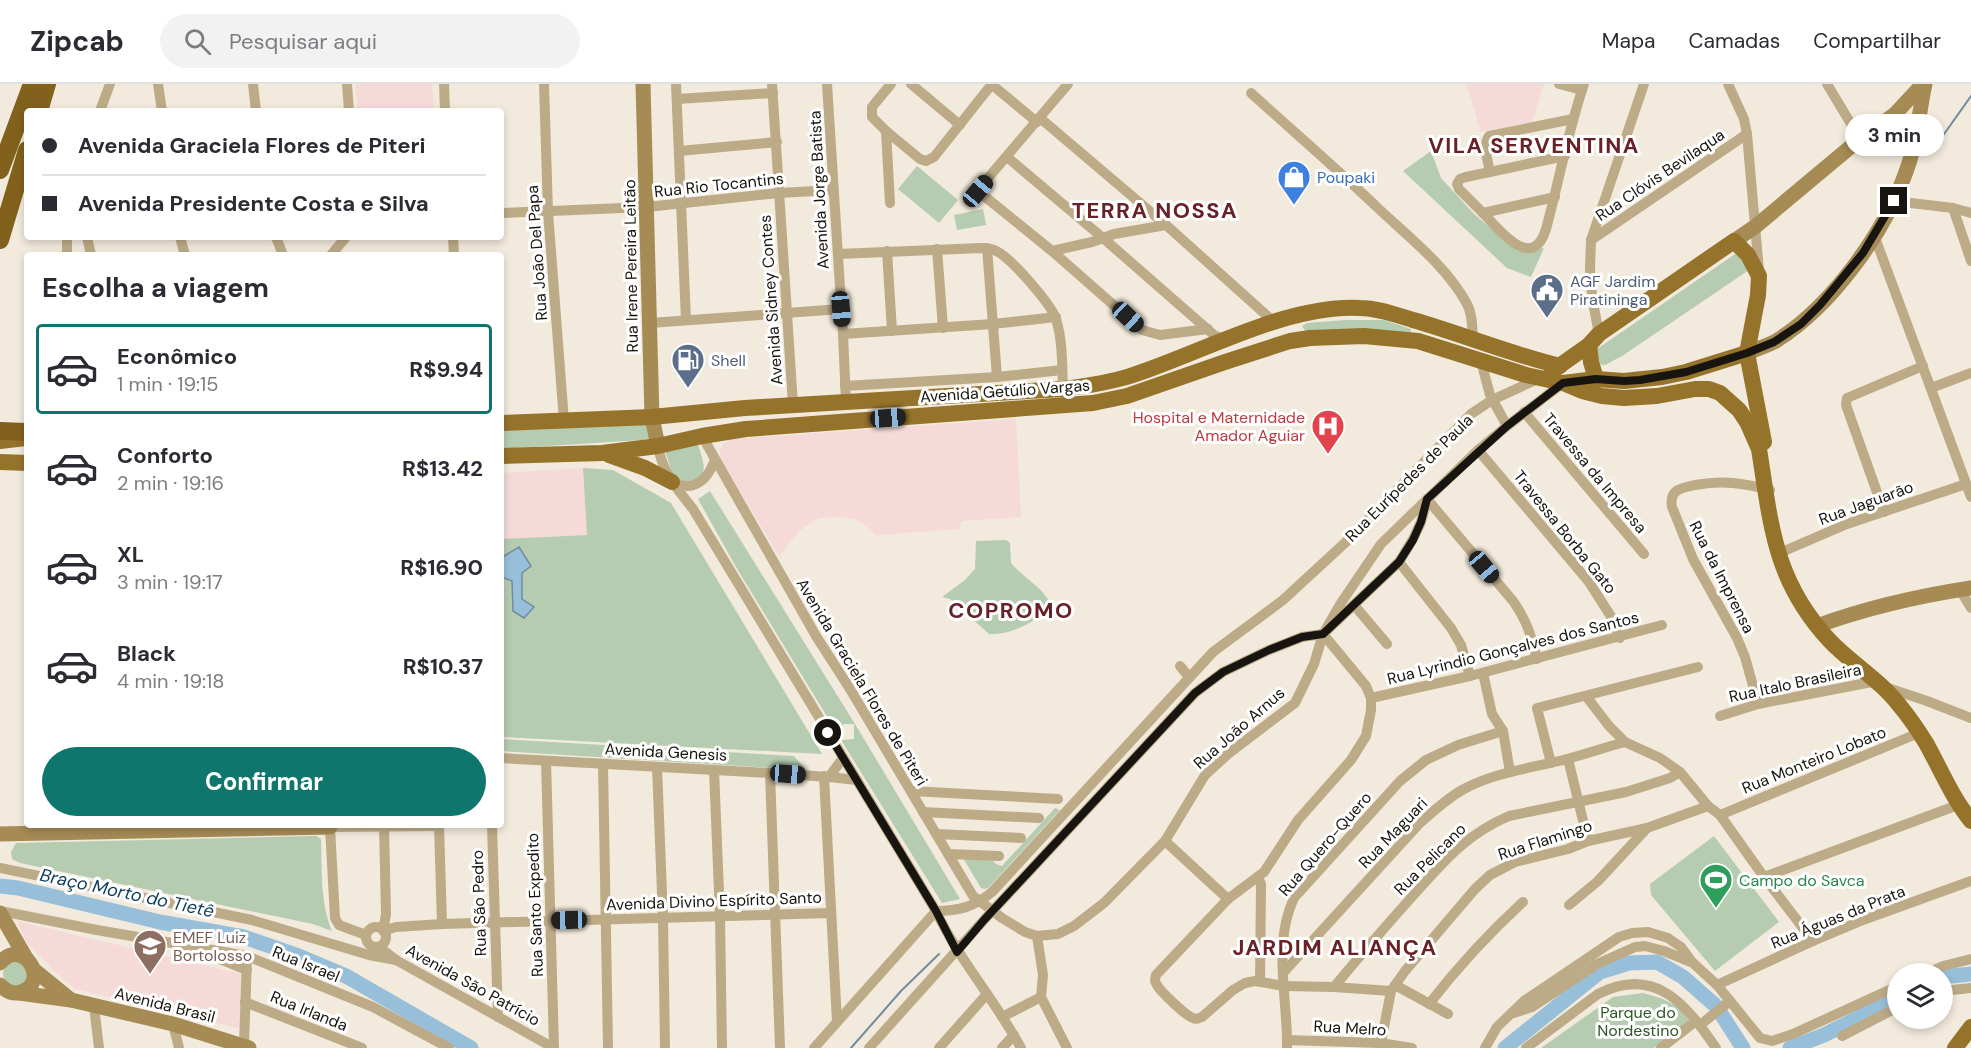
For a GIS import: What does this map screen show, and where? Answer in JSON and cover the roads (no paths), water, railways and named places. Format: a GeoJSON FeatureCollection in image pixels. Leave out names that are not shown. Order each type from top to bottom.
{"type":"FeatureCollection","features":[{"type":"Feature","properties":{"kind":"highway"},"geometry":{"type":"LineString","coordinates":[[0,170],[32,84]]}},
{"type":"Feature","properties":{"kind":"highway"},"geometry":{"type":"LineString","coordinates":[[40,108],[47,84]]}},
{"type":"Feature","properties":{"kind":"highway"},"geometry":{"type":"LineString","coordinates":[[0,240],[24,160]]}},
{"type":"Feature","properties":{"kind":"highway"},"geometry":{"type":"LineString","coordinates":[[0,432],[24,432]]}},
{"type":"Feature","properties":{"kind":"main road"},"geometry":{"type":"LineString","coordinates":[[1734,241],[1748,255],[1759,276],[1758,295],[1747,353],[1781,552],[1822,624],[1857,657],[1919,733],[1958,805],[1971,821]]}},
{"type":"Feature","properties":{"kind":"main road","name":"Rua Eurípedes de Paula"},"geometry":{"type":"LineString","coordinates":[[1540,378],[1562,375],[1594,340],[1734,241]]}},
{"type":"Feature","properties":{"kind":"main road","name":"Avenida Getúlio Vargas"},"geometry":{"type":"LineString","coordinates":[[504,423],[652,417],[793,405],[845,394],[1064,389],[1132,376],[1274,322],[1301,314],[1340,308],[1368,309],[1429,324],[1562,375],[1596,379],[1624,381],[1662,377],[1747,353]]}},
{"type":"Feature","properties":{"kind":"main road"},"geometry":{"type":"LineString","coordinates":[[1301,314],[1296,324],[1297,334],[1301,339]]}},
{"type":"Feature","properties":{"kind":"main road","name":"Avenida Getúlio Vargas"},"geometry":{"type":"LineString","coordinates":[[504,456],[602,453],[758,428],[1093,403],[1127,396],[1225,362],[1301,339],[1364,336],[1409,340],[1540,378]]}},
{"type":"Feature","properties":{"kind":"main road"},"geometry":{"type":"LineString","coordinates":[[1594,340],[1590,362],[1596,379]]}},
{"type":"Feature","properties":{"kind":"main road","name":"Avenida Getúlio Vargas"},"geometry":{"type":"LineString","coordinates":[[1562,375],[1582,391],[1624,398],[1657,396],[1695,389],[1709,389],[1720,393],[1739,410],[1753,434],[1769,490]]}},
{"type":"Feature","properties":{"kind":"main road"},"geometry":{"type":"LineString","coordinates":[[684,414],[702,436]]}},
{"type":"Feature","properties":{"kind":"main road"},"geometry":{"type":"LineString","coordinates":[[0,441],[24,438]]}},
{"type":"Feature","properties":{"kind":"main road"},"geometry":{"type":"LineString","coordinates":[[602,453],[626,460],[672,482]]}},
{"type":"Feature","properties":{"kind":"main road"},"geometry":{"type":"LineString","coordinates":[[0,462],[24,463]]}},
{"type":"Feature","properties":{"kind":"main road"},"geometry":{"type":"LineString","coordinates":[[1955,1048],[1971,1027]]}},
{"type":"Feature","properties":{"kind":"street"},"geometry":{"type":"LineString","coordinates":[[101,108],[110,84]]}},
{"type":"Feature","properties":{"kind":"street"},"geometry":{"type":"LineString","coordinates":[[158,84],[162,108]]}},
{"type":"Feature","properties":{"kind":"street"},"geometry":{"type":"LineString","coordinates":[[253,84],[256,108]]}},
{"type":"Feature","properties":{"kind":"street"},"geometry":{"type":"LineString","coordinates":[[346,84],[349,108]]}},
{"type":"Feature","properties":{"kind":"street"},"geometry":{"type":"LineString","coordinates":[[444,84],[445,108]]}},
{"type":"Feature","properties":{"kind":"street","name":"Rua João Del Papa"},"geometry":{"type":"LineString","coordinates":[[544,84],[548,212],[564,421]]}},
{"type":"Feature","properties":{"kind":"street","name":"Rua Irene Pereira Leitão"},"geometry":{"type":"LineString","coordinates":[[643,84],[652,417],[657,446]]}},
{"type":"Feature","properties":{"kind":"street"},"geometry":{"type":"LineString","coordinates":[[676,84],[686,320]]}},
{"type":"Feature","properties":{"kind":"street","name":"Avenida Jorge Batista"},"geometry":{"type":"LineString","coordinates":[[827,84],[845,394]]}},
{"type":"Feature","properties":{"kind":"street"},"geometry":{"type":"LineString","coordinates":[[891,84],[872,108],[872,117],[920,159],[926,161],[934,157],[992,84],[1166,225],[1274,322]]}},
{"type":"Feature","properties":{"kind":"street"},"geometry":{"type":"LineString","coordinates":[[911,84],[960,125]]}},
{"type":"Feature","properties":{"kind":"street"},"geometry":{"type":"LineString","coordinates":[[1068,84],[975,194],[1052,251],[1142,330],[1160,335],[1208,329]]}},
{"type":"Feature","properties":{"kind":"street"},"geometry":{"type":"LineString","coordinates":[[1559,84],[1583,87],[1573,119],[1565,156],[1555,197],[1543,239],[1536,247],[1517,246],[1507,239],[1459,189],[1457,184],[1460,179],[1565,156]]}},
{"type":"Feature","properties":{"kind":"street"},"geometry":{"type":"LineString","coordinates":[[1594,340],[1590,278],[1591,240],[1644,84]]}},
{"type":"Feature","properties":{"kind":"street"},"geometry":{"type":"LineString","coordinates":[[1728,84],[1744,119],[1747,134],[1759,276]]}},
{"type":"Feature","properties":{"kind":"street"},"geometry":{"type":"LineString","coordinates":[[1827,84],[1860,139]]}},
{"type":"Feature","properties":{"kind":"street"},"geometry":{"type":"LineString","coordinates":[[1747,353],[1774,342],[1801,324],[1863,253],[1894,201],[1911,156],[1924,84]]}},
{"type":"Feature","properties":{"kind":"street","name":"Rua Eurípedes de Paula"},"geometry":{"type":"LineString","coordinates":[[1734,241],[1756,226],[1860,139],[1895,114],[1924,84]]}},
{"type":"Feature","properties":{"kind":"street"},"geometry":{"type":"LineString","coordinates":[[677,99],[772,88]]}},
{"type":"Feature","properties":{"kind":"street","name":"Avenida Sidney Contes"},"geometry":{"type":"LineString","coordinates":[[772,88],[793,405]]}},
{"type":"Feature","properties":{"kind":"street"},"geometry":{"type":"LineString","coordinates":[[1251,93],[1408,234],[1441,269],[1467,305],[1472,320],[1473,340]]}},
{"type":"Feature","properties":{"kind":"street"},"geometry":{"type":"LineString","coordinates":[[1895,114],[1906,120],[1915,135]]}},
{"type":"Feature","properties":{"kind":"street"},"geometry":{"type":"LineString","coordinates":[[1490,172],[1485,148],[1485,140],[1489,136],[1573,119]]}},
{"type":"Feature","properties":{"kind":"street"},"geometry":{"type":"LineString","coordinates":[[886,131],[890,204]]}},
{"type":"Feature","properties":{"kind":"street","name":"Rua Clóvis Bevilaqua"},"geometry":{"type":"LineString","coordinates":[[1591,240],[1747,134]]}},
{"type":"Feature","properties":{"kind":"street"},"geometry":{"type":"LineString","coordinates":[[679,151],[777,142]]}},
{"type":"Feature","properties":{"kind":"street"},"geometry":{"type":"LineString","coordinates":[[1007,157],[1225,341]]}},
{"type":"Feature","properties":{"kind":"street","name":"Rua Rio Tocantins"},"geometry":{"type":"LineString","coordinates":[[504,213],[647,207],[779,193],[833,190]]}},
{"type":"Feature","properties":{"kind":"street"},"geometry":{"type":"LineString","coordinates":[[1483,213],[1555,197]]}},
{"type":"Feature","properties":{"kind":"street"},"geometry":{"type":"LineString","coordinates":[[1894,201],[1953,208],[1971,213]]}},
{"type":"Feature","properties":{"kind":"street"},"geometry":{"type":"LineString","coordinates":[[1953,208],[1971,261]]}},
{"type":"Feature","properties":{"kind":"street"},"geometry":{"type":"LineString","coordinates":[[1052,251],[1166,225]]}},
{"type":"Feature","properties":{"kind":"street"},"geometry":{"type":"LineString","coordinates":[[1874,235],[1971,497]]}},
{"type":"Feature","properties":{"kind":"street"},"geometry":{"type":"LineString","coordinates":[[334,252],[344,240]]}},
{"type":"Feature","properties":{"kind":"street"},"geometry":{"type":"LineString","coordinates":[[837,254],[937,249],[987,248],[996,250],[1007,257],[1048,303],[1056,317],[1064,389]]}},
{"type":"Feature","properties":{"kind":"street"},"geometry":{"type":"LineString","coordinates":[[987,248],[997,377]]}},
{"type":"Feature","properties":{"kind":"street"},"geometry":{"type":"LineString","coordinates":[[937,249],[943,328]]}},
{"type":"Feature","properties":{"kind":"street"},"geometry":{"type":"LineString","coordinates":[[887,251],[892,331]]}},
{"type":"Feature","properties":{"kind":"street"},"geometry":{"type":"LineString","coordinates":[[650,323],[841,309]]}},
{"type":"Feature","properties":{"kind":"street"},"geometry":{"type":"LineString","coordinates":[[843,334],[943,328],[1056,317]]}},
{"type":"Feature","properties":{"kind":"street"},"geometry":{"type":"LineString","coordinates":[[1481,361],[1492,400],[1507,426]]}},
{"type":"Feature","properties":{"kind":"street"},"geometry":{"type":"LineString","coordinates":[[1884,512],[1846,405],[1848,396],[1923,366]]}},
{"type":"Feature","properties":{"kind":"street","name":"Avenida Getúlio Vargas"},"geometry":{"type":"LineString","coordinates":[[845,394],[1062,370]]}},
{"type":"Feature","properties":{"kind":"street"},"geometry":{"type":"LineString","coordinates":[[1931,388],[1971,373]]}},
{"type":"Feature","properties":{"kind":"street","name":"Rua João Arnus"},"geometry":{"type":"LineString","coordinates":[[1036,936],[1058,934],[1074,926],[1104,903],[1166,841],[1205,775],[1228,754],[1295,703],[1314,664],[1323,634],[1381,544],[1478,450],[1524,412],[1562,375]]}},
{"type":"Feature","properties":{"kind":"street","name":"Rua Eurípedes de Paula"},"geometry":{"type":"LineString","coordinates":[[980,903],[1011,874],[1189,677],[1226,641],[1283,600],[1347,540],[1470,414],[1492,400],[1540,378]]}},
{"type":"Feature","properties":{"kind":"street"},"geometry":{"type":"LineString","coordinates":[[1470,414],[1486,381]]}},
{"type":"Feature","properties":{"kind":"street","name":"Travessa da Impresa"},"geometry":{"type":"LineString","coordinates":[[1524,412],[1644,554]]}},
{"type":"Feature","properties":{"kind":"street","name":"Avenida Graciela Flores de Piteri"},"geometry":{"type":"LineString","coordinates":[[702,436],[714,462],[816,636],[973,896],[993,912]]}},
{"type":"Feature","properties":{"kind":"street"},"geometry":{"type":"LineString","coordinates":[[657,446],[664,469],[693,509],[936,911],[957,952],[1021,1048]]}},
{"type":"Feature","properties":{"kind":"street","name":"Travessa Borba Gato"},"geometry":{"type":"LineString","coordinates":[[1478,450],[1589,582],[1612,618],[1620,638]]}},
{"type":"Feature","properties":{"kind":"street"},"geometry":{"type":"LineString","coordinates":[[672,482],[680,486],[692,486],[706,477],[714,462]]}},
{"type":"Feature","properties":{"kind":"street","name":"Rua da Imprensa"},"geometry":{"type":"LineString","coordinates":[[1758,704],[1737,638],[1693,559],[1671,500],[1673,492],[1681,488],[1724,481],[1769,490]]}},
{"type":"Feature","properties":{"kind":"street","name":"Rua Jaguarão"},"geometry":{"type":"LineString","coordinates":[[1781,552],[1884,512],[1966,484]]}},
{"type":"Feature","properties":{"kind":"street"},"geometry":{"type":"LineString","coordinates":[[692,486],[690,499],[693,509]]}},
{"type":"Feature","properties":{"kind":"street"},"geometry":{"type":"LineString","coordinates":[[869,1048],[1195,693],[1223,672],[1269,650],[1302,637],[1323,634],[1399,562],[1421,522],[1427,499]]}},
{"type":"Feature","properties":{"kind":"street"},"geometry":{"type":"LineString","coordinates":[[1427,499],[1525,618],[1537,658]]}},
{"type":"Feature","properties":{"kind":"street"},"geometry":{"type":"LineString","coordinates":[[1399,562],[1451,628],[1461,645],[1470,676]]}},
{"type":"Feature","properties":{"kind":"street"},"geometry":{"type":"LineString","coordinates":[[1822,624],[1896,603],[1966,589],[1971,608]]}},
{"type":"Feature","properties":{"kind":"street"},"geometry":{"type":"LineString","coordinates":[[1354,605],[1388,644]]}},
{"type":"Feature","properties":{"kind":"street","name":"Rua Lyrindio Gonçalves dos Santos"},"geometry":{"type":"LineString","coordinates":[[1371,699],[1483,673],[1662,625]]}},
{"type":"Feature","properties":{"kind":"street"},"geometry":{"type":"LineString","coordinates":[[1323,634],[1366,686],[1371,699],[1366,736],[1360,748],[1335,780],[1298,820],[1258,878],[1228,899],[1156,975],[1155,981],[1158,987],[1191,1018],[1197,1019],[1233,990],[1245,983],[1260,982],[1284,986],[1393,988],[1448,1014]]}},
{"type":"Feature","properties":{"kind":"street"},"geometry":{"type":"LineString","coordinates":[[1180,666],[1189,677]]}},
{"type":"Feature","properties":{"kind":"street"},"geometry":{"type":"LineString","coordinates":[[1551,763],[1537,708],[1698,668]]}},
{"type":"Feature","properties":{"kind":"street"},"geometry":{"type":"LineString","coordinates":[[1483,673],[1492,714],[1503,731],[1510,772]]}},
{"type":"Feature","properties":{"kind":"street"},"geometry":{"type":"LineString","coordinates":[[1876,680],[1971,718]]}},
{"type":"Feature","properties":{"kind":"street","name":"Rua Italo Brasileira"},"geometry":{"type":"LineString","coordinates":[[1720,716],[1758,704],[1876,680]]}},
{"type":"Feature","properties":{"kind":"street"},"geometry":{"type":"LineString","coordinates":[[1586,696],[1609,726],[1625,742],[1660,758],[1680,772],[1708,806],[1720,815],[1813,941]]}},
{"type":"Feature","properties":{"kind":"street","name":"Rua Quero-Quero"},"geometry":{"type":"LineString","coordinates":[[1287,1044],[1282,935],[1286,914],[1294,898],[1392,790],[1426,760],[1458,745],[1503,731]]}},
{"type":"Feature","properties":{"kind":"street","name":"Rua Monteiro Lobato"},"geometry":{"type":"LineString","coordinates":[[1720,815],[1919,733]]}},
{"type":"Feature","properties":{"kind":"street","name":"Rua Maguari"},"geometry":{"type":"LineString","coordinates":[[1283,974],[1420,824],[1444,802],[1464,789],[1510,772],[1568,759],[1625,742]]}},
{"type":"Feature","properties":{"kind":"street","name":"Avenida Genesis"},"geometry":{"type":"LineString","coordinates":[[504,758],[826,776],[857,780]]}},
{"type":"Feature","properties":{"kind":"street"},"geometry":{"type":"LineString","coordinates":[[837,1022],[826,776],[843,758]]}},
{"type":"Feature","properties":{"kind":"street"},"geometry":{"type":"LineString","coordinates":[[1568,759],[1588,841]]}},
{"type":"Feature","properties":{"kind":"street","name":"Rua Santo Expedito"},"geometry":{"type":"LineString","coordinates":[[546,761],[554,1048]]}},
{"type":"Feature","properties":{"kind":"street"},"geometry":{"type":"LineString","coordinates":[[603,764],[608,1048]]}},
{"type":"Feature","properties":{"kind":"street"},"geometry":{"type":"LineString","coordinates":[[657,767],[665,1048]]}},
{"type":"Feature","properties":{"kind":"street"},"geometry":{"type":"LineString","coordinates":[[714,770],[722,1048]]}},
{"type":"Feature","properties":{"kind":"street","name":"Rua Pelicano"},"geometry":{"type":"LineString","coordinates":[[1334,987],[1395,915],[1448,857],[1470,837],[1509,816],[1648,786],[1680,772]]}},
{"type":"Feature","properties":{"kind":"street"},"geometry":{"type":"LineString","coordinates":[[770,773],[780,1048]]}},
{"type":"Feature","properties":{"kind":"street"},"geometry":{"type":"LineString","coordinates":[[911,791],[1058,799]]}},
{"type":"Feature","properties":{"kind":"street"},"geometry":{"type":"LineString","coordinates":[[1764,877],[1958,805]]}},
{"type":"Feature","properties":{"kind":"street","name":"Rua Flamingo"},"geometry":{"type":"LineString","coordinates":[[1380,1046],[1393,988],[1405,970],[1490,875],[1515,862],[1568,849],[1588,841],[1647,828],[1708,806]]}},
{"type":"Feature","properties":{"kind":"street"},"geometry":{"type":"LineString","coordinates":[[923,812],[1040,818]]}},
{"type":"Feature","properties":{"kind":"street"},"geometry":{"type":"LineString","coordinates":[[0,834],[248,828]]}},
{"type":"Feature","properties":{"kind":"street"},"geometry":{"type":"LineString","coordinates":[[330,828],[335,918],[339,925],[366,935]]}},
{"type":"Feature","properties":{"kind":"street"},"geometry":{"type":"LineString","coordinates":[[383,931],[375,927],[369,930],[366,940],[370,945],[379,946],[385,940],[383,931],[386,914],[384,828]]}},
{"type":"Feature","properties":{"kind":"street"},"geometry":{"type":"LineString","coordinates":[[439,828],[442,924]]}},
{"type":"Feature","properties":{"kind":"street","name":"Rua São Pedro"},"geometry":{"type":"LineString","coordinates":[[492,828],[498,1017]]}},
{"type":"Feature","properties":{"kind":"street"},"geometry":{"type":"LineString","coordinates":[[1569,905],[1598,880],[1647,828]]}},
{"type":"Feature","properties":{"kind":"street"},"geometry":{"type":"LineString","coordinates":[[936,834],[1021,838]]}},
{"type":"Feature","properties":{"kind":"street"},"geometry":{"type":"LineString","coordinates":[[1166,841],[1228,899]]}},
{"type":"Feature","properties":{"kind":"street"},"geometry":{"type":"LineString","coordinates":[[948,854],[999,856]]}},
{"type":"Feature","properties":{"kind":"street"},"geometry":{"type":"LineString","coordinates":[[0,868],[252,920],[396,960]]}},
{"type":"Feature","properties":{"kind":"street"},"geometry":{"type":"LineString","coordinates":[[1258,878],[1261,884],[1260,982]]}},
{"type":"Feature","properties":{"kind":"street","name":"Rua Águas da Prata"},"geometry":{"type":"LineString","coordinates":[[1717,985],[1863,920],[1971,881]]}},
{"type":"Feature","properties":{"kind":"street"},"geometry":{"type":"LineString","coordinates":[[1429,1004],[1481,943],[1523,902]]}},
{"type":"Feature","properties":{"kind":"street"},"geometry":{"type":"LineString","coordinates":[[814,1048],[936,911],[960,909],[980,903]]}},
{"type":"Feature","properties":{"kind":"street"},"geometry":{"type":"LineString","coordinates":[[0,912],[34,975],[30,987],[19,993]]}},
{"type":"Feature","properties":{"kind":"street","name":"Rua Israel"},"geometry":{"type":"LineString","coordinates":[[0,912],[247,956],[373,1007],[449,1048]]}},
{"type":"Feature","properties":{"kind":"street"},"geometry":{"type":"LineString","coordinates":[[993,912],[1025,932],[1036,936],[1043,975],[1041,998],[1067,1048]]}},
{"type":"Feature","properties":{"kind":"street","name":"Avenida Divino Espírito Santo"},"geometry":{"type":"LineString","coordinates":[[383,931],[396,927],[442,924],[831,913]]}},
{"type":"Feature","properties":{"kind":"street","name":"Avenida São Patrício"},"geometry":{"type":"LineString","coordinates":[[379,946],[396,960],[554,1048]]}},
{"type":"Feature","properties":{"kind":"street"},"geometry":{"type":"LineString","coordinates":[[1485,1048],[1497,1028],[1514,1013],[1533,1007],[1597,964],[1635,947],[1655,948],[1692,962],[1717,985],[1755,1034],[1765,1040],[1772,1041],[1793,1034],[1887,991]]}},
{"type":"Feature","properties":{"kind":"street"},"geometry":{"type":"LineString","coordinates":[[210,950],[215,957],[246,970]]}},
{"type":"Feature","properties":{"kind":"street"},"geometry":{"type":"LineString","coordinates":[[0,963],[8,956],[14,955],[30,964]]}},
{"type":"Feature","properties":{"kind":"street"},"geometry":{"type":"LineString","coordinates":[[246,1047],[247,956]]}},
{"type":"Feature","properties":{"kind":"street"},"geometry":{"type":"LineString","coordinates":[[1953,964],[1971,959]]}},
{"type":"Feature","properties":{"kind":"street","name":"Avenida Brasil"},"geometry":{"type":"LineString","coordinates":[[30,964],[71,1000]]}},
{"type":"Feature","properties":{"kind":"street"},"geometry":{"type":"LineString","coordinates":[[1526,1048],[1598,994],[1622,984],[1653,986],[1674,997],[1698,1023],[1716,1048]]}},
{"type":"Feature","properties":{"kind":"street","name":"Avenida Brasil"},"geometry":{"type":"LineString","coordinates":[[1,987],[7,991],[71,1000],[173,1024],[246,1047]]}},
{"type":"Feature","properties":{"kind":"street"},"geometry":{"type":"LineString","coordinates":[[1953,990],[1971,988]]}},
{"type":"Feature","properties":{"kind":"street"},"geometry":{"type":"LineString","coordinates":[[939,1048],[987,994]]}},
{"type":"Feature","properties":{"kind":"street"},"geometry":{"type":"LineString","coordinates":[[1002,1017],[1041,998]]}},
{"type":"Feature","properties":{"kind":"street"},"geometry":{"type":"LineString","coordinates":[[1661,1048],[1731,1001]]}},
{"type":"Feature","properties":{"kind":"street","name":"Rua Irlanda"},"geometry":{"type":"LineString","coordinates":[[245,1002],[362,1048]]}},
{"type":"Feature","properties":{"kind":"street"},"geometry":{"type":"LineString","coordinates":[[94,1006],[99,1048]]}},
{"type":"Feature","properties":{"kind":"street"},"geometry":{"type":"LineString","coordinates":[[1842,1036],[1887,1013]]}},
{"type":"Feature","properties":{"kind":"street"},"geometry":{"type":"LineString","coordinates":[[173,1024],[179,1048]]}},
{"type":"Feature","properties":{"kind":"street"},"geometry":{"type":"LineString","coordinates":[[1002,1048],[1014,1035]]}},
{"type":"Feature","properties":{"kind":"street","name":"Rua Melro"},"geometry":{"type":"LineString","coordinates":[[1287,1044],[1412,1048]]}},
{"type":"Feature","properties":{"kind":"water"},"geometry":{"type":"Polygon","coordinates":[[[519,547],[531,566],[522,573],[522,599],[534,607],[524,618],[513,611],[512,581],[504,578],[504,556],[519,547]]]}},
{"type":"Feature","properties":{"kind":"waterway"},"geometry":{"type":"LineString","coordinates":[[1942,137],[1971,96]]}},
{"type":"Feature","properties":{"kind":"waterway","name":"Braço Morto do Tietê"},"geometry":{"type":"LineString","coordinates":[[0,886],[18,888],[160,922],[244,937],[346,976],[471,1048]]}},
{"type":"Feature","properties":{"kind":"waterway"},"geometry":{"type":"LineString","coordinates":[[851,1048],[901,991],[939,954]]}},
{"type":"Feature","properties":{"kind":"waterway","name":"Braço Morto do Tietê"},"geometry":{"type":"LineString","coordinates":[[1505,1048],[1600,972],[1629,963],[1657,962],[1683,977],[1716,1006],[1743,1048]]}},
{"type":"Feature","properties":{"kind":"waterway"},"geometry":{"type":"LineString","coordinates":[[1953,976],[1971,974]]}},
{"type":"Feature","properties":{"kind":"waterway"},"geometry":{"type":"LineString","coordinates":[[1790,1048],[1824,1035],[1887,1004]]}},
{"type":"Feature","properties":{"kind":"place","name":"Poupaki"},"geometry":{"type":"Point","coordinates":[1294,206]}},
{"type":"Feature","properties":{"kind":"place","name":"AGF Jardim Piratininga"},"geometry":{"type":"Point","coordinates":[1547,319]}},
{"type":"Feature","properties":{"kind":"place","name":"Shell"},"geometry":{"type":"Point","coordinates":[688,389]}},
{"type":"Feature","properties":{"kind":"place","name":"Hospital e Maternidade Amador Aguiar"},"geometry":{"type":"Point","coordinates":[1328,455]}},
{"type":"Feature","properties":{"kind":"place","name":"Campo do Savca"},"geometry":{"type":"Point","coordinates":[1716,909]}},
{"type":"Feature","properties":{"kind":"place","name":"EMEF Luiz Bortolosso"},"geometry":{"type":"Point","coordinates":[150,975]}},
{"type":"Feature","properties":{"kind":"district","name":"VILA SERVENTINA"},"geometry":{"type":"Point","coordinates":[1534,145]}},
{"type":"Feature","properties":{"kind":"district","name":"TERRA NOSSA"},"geometry":{"type":"Point","coordinates":[1155,210]}},
{"type":"Feature","properties":{"kind":"district","name":"COPROMO"},"geometry":{"type":"Point","coordinates":[1011,610]}},
{"type":"Feature","properties":{"kind":"district","name":"JARDIM ALIANÇA"},"geometry":{"type":"Point","coordinates":[1335,947]}},
{"type":"Feature","properties":{"kind":"park label","name":"Parque do Nordestino"},"geometry":{"type":"Point","coordinates":[1638,1021]}}]}
